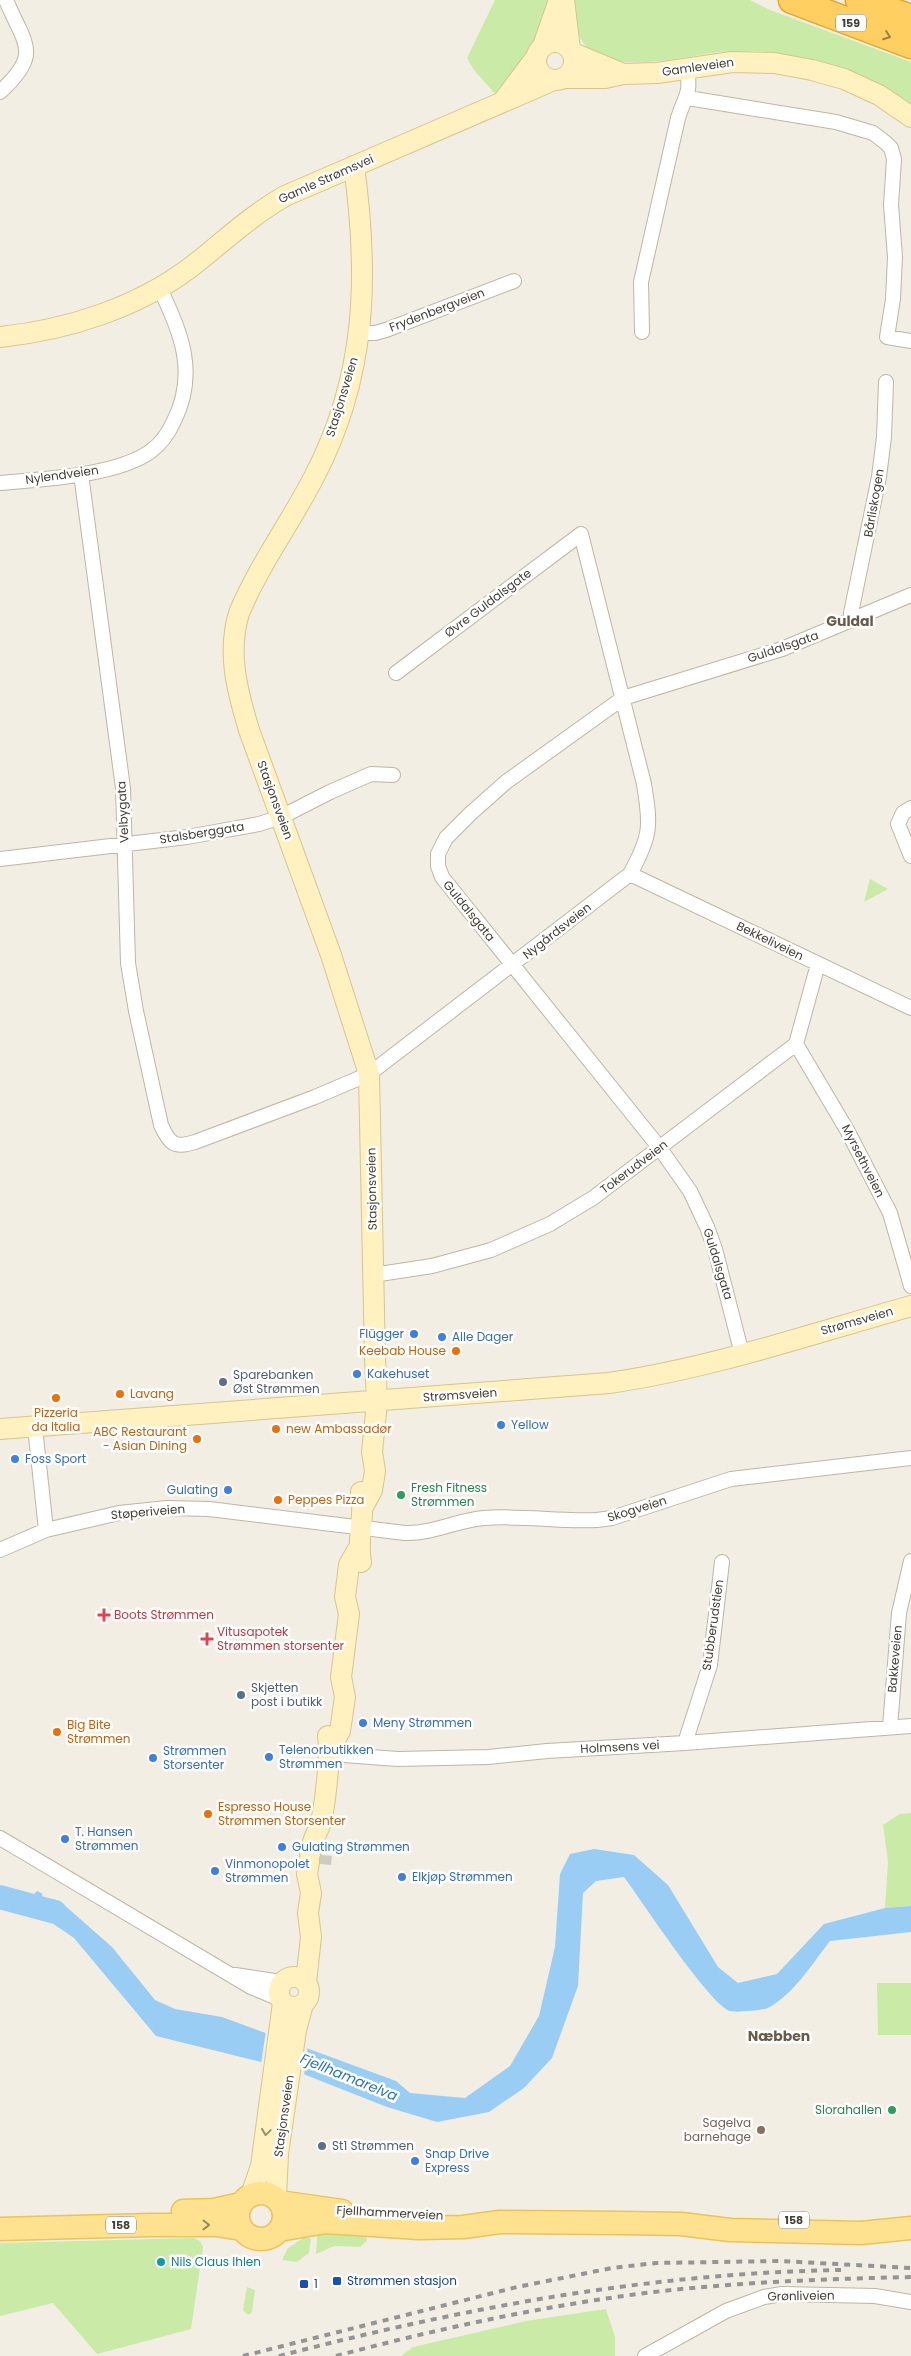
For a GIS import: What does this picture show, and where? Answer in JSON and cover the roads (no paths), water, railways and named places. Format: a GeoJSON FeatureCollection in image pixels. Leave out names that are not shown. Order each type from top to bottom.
{"type":"FeatureCollection","features":[{"type":"Feature","properties":{"kind":"highway","name":"159"},"geometry":{"type":"LineString","coordinates":[[792,0],[911,44]]}},
{"type":"Feature","properties":{"kind":"highway","name":"159"},"geometry":{"type":"LineString","coordinates":[[859,0],[903,15]]}},
{"type":"Feature","properties":{"kind":"main road"},"geometry":{"type":"LineString","coordinates":[[504,100],[540,51],[559,0]]}},
{"type":"Feature","properties":{"kind":"main road"},"geometry":{"type":"LineString","coordinates":[[540,51],[540,72],[549,79],[560,79],[573,69],[564,0]]}},
{"type":"Feature","properties":{"kind":"main road"},"geometry":{"type":"LineString","coordinates":[[540,51],[554,42],[566,45],[572,51]]}},
{"type":"Feature","properties":{"kind":"main road","name":"Gamleveien"},"geometry":{"type":"LineString","coordinates":[[572,51],[623,74]]}},
{"type":"Feature","properties":{"kind":"main road","name":"Gamleveien"},"geometry":{"type":"LineString","coordinates":[[560,79],[605,78],[623,74],[651,73],[732,62],[754,62],[812,70],[844,79],[891,102],[911,118]]}},
{"type":"Feature","properties":{"kind":"main road","name":"Gamle Strømsvei"},"geometry":{"type":"LineString","coordinates":[[0,337],[43,331],[84,320],[125,304],[159,287],[190,268],[272,203],[306,186],[475,116],[504,100],[560,79]]}},
{"type":"Feature","properties":{"kind":"main road","name":"Stasjonsveien"},"geometry":{"type":"LineString","coordinates":[[246,2200],[261,2166],[282,2072],[288,2029],[288,1988],[299,1935],[308,1913],[311,1893],[319,1876],[311,1843],[320,1824],[330,1751],[340,1731],[345,1697],[341,1677],[349,1614],[345,1596],[350,1564],[358,1549],[364,1505],[360,1487],[363,1468],[372,1452],[377,1402],[369,1074],[332,955],[249,730],[238,694],[233,663],[235,631],[246,598],[302,500],[324,454],[344,400],[360,333],[363,302],[362,244],[354,166]]}},
{"type":"Feature","properties":{"kind":"main road","name":"Strømsveien"},"geometry":{"type":"LineString","coordinates":[[0,1429],[601,1384],[663,1374],[742,1354],[911,1306]]}},
{"type":"Feature","properties":{"kind":"main road","name":"Stasjonsveien"},"geometry":{"type":"LineString","coordinates":[[288,1988],[290,2007],[303,2004],[288,2029]]}},
{"type":"Feature","properties":{"kind":"main road","name":"Stasjonsveien"},"geometry":{"type":"LineString","coordinates":[[278,2200],[282,2072]]}},
{"type":"Feature","properties":{"kind":"main road","name":"158"},"geometry":{"type":"LineString","coordinates":[[0,2215],[214,2210],[264,2193],[278,2200]]}},
{"type":"Feature","properties":{"kind":"main road"},"geometry":{"type":"LineString","coordinates":[[246,2200],[238,2217],[259,2233],[284,2216],[278,2200]]}},
{"type":"Feature","properties":{"kind":"main road","name":"Fjellhammerveien"},"geometry":{"type":"LineString","coordinates":[[278,2200],[328,2210],[463,2216],[500,2222]]}},
{"type":"Feature","properties":{"kind":"main road","name":"Fjellhammerveien"},"geometry":{"type":"LineString","coordinates":[[259,2233],[326,2222],[419,2228],[463,2227],[500,2222],[681,2224],[730,2230],[861,2233],[909,2228]]}},
{"type":"Feature","properties":{"kind":"main road","name":"158"},"geometry":{"type":"LineString","coordinates":[[0,2229],[160,2225],[216,2226],[259,2233]]}},
{"type":"Feature","properties":{"kind":"street"},"geometry":{"type":"LineString","coordinates":[[0,92],[24,64],[28,50],[26,40],[6,0]]}},
{"type":"Feature","properties":{"kind":"street"},"geometry":{"type":"LineString","coordinates":[[642,332],[641,282],[678,118],[688,98],[687,67]]}},
{"type":"Feature","properties":{"kind":"street"},"geometry":{"type":"LineString","coordinates":[[688,98],[836,122],[873,133],[891,148],[894,159],[891,205],[895,257],[893,299],[887,337],[911,341]]}},
{"type":"Feature","properties":{"kind":"street","name":"Frydenbergveien"},"geometry":{"type":"LineString","coordinates":[[360,333],[375,333],[386,330],[514,281]]}},
{"type":"Feature","properties":{"kind":"street","name":"Nylendveien"},"geometry":{"type":"LineString","coordinates":[[0,483],[81,474],[120,465],[151,451],[168,433],[177,416],[186,390],[184,350],[174,315],[159,287]]}},
{"type":"Feature","properties":{"kind":"street","name":"Bårliskogen"},"geometry":{"type":"LineString","coordinates":[[853,621],[851,613],[879,477],[884,438],[886,382]]}},
{"type":"Feature","properties":{"kind":"street","name":"Velbygata"},"geometry":{"type":"LineString","coordinates":[[81,474],[122,788],[128,963],[136,1011],[161,1124],[166,1136],[174,1144]]}},
{"type":"Feature","properties":{"kind":"street","name":"Øvre Guldalsgate"},"geometry":{"type":"LineString","coordinates":[[396,673],[581,534]]}},
{"type":"Feature","properties":{"kind":"street","name":"Nygårdsveien"},"geometry":{"type":"LineString","coordinates":[[174,1144],[184,1146],[369,1074],[630,874],[644,849],[649,818],[644,784],[624,698],[581,534]]}},
{"type":"Feature","properties":{"kind":"street","name":"Guldalsgata"},"geometry":{"type":"LineString","coordinates":[[742,1354],[715,1249],[690,1191],[659,1147],[442,877],[438,866],[438,854],[446,838],[506,782],[624,698],[782,649],[853,621],[911,595]]}},
{"type":"Feature","properties":{"kind":"street","name":"Stalsberggata"},"geometry":{"type":"LineString","coordinates":[[0,858],[187,837],[259,824],[281,817],[371,774],[394,775]]}},
{"type":"Feature","properties":{"kind":"street"},"geometry":{"type":"LineString","coordinates":[[911,808],[903,814],[898,824],[911,856]]}},
{"type":"Feature","properties":{"kind":"street","name":"Bekkeliveien"},"geometry":{"type":"LineString","coordinates":[[630,874],[911,1008]]}},
{"type":"Feature","properties":{"kind":"street"},"geometry":{"type":"LineString","coordinates":[[796,1044],[818,964]]}},
{"type":"Feature","properties":{"kind":"street","name":"Tokerudveien"},"geometry":{"type":"LineString","coordinates":[[373,1274],[432,1266],[491,1250],[520,1239],[550,1224],[593,1198],[796,1044]]}},
{"type":"Feature","properties":{"kind":"street","name":"Myrsethveien"},"geometry":{"type":"LineString","coordinates":[[796,1044],[847,1130],[890,1213],[911,1286]]}},
{"type":"Feature","properties":{"kind":"street"},"geometry":{"type":"LineString","coordinates":[[35,1427],[46,1530]]}},
{"type":"Feature","properties":{"kind":"street","name":"Skogveien"},"geometry":{"type":"LineString","coordinates":[[361,1528],[416,1534],[438,1530],[462,1521],[485,1518],[597,1520],[612,1518],[731,1479],[911,1458]]}},
{"type":"Feature","properties":{"kind":"street","name":"Støperiveien"},"geometry":{"type":"LineString","coordinates":[[0,1550],[46,1530],[119,1513],[188,1507],[361,1528]]}},
{"type":"Feature","properties":{"kind":"street","name":"Stubberudstien"},"geometry":{"type":"LineString","coordinates":[[684,1744],[710,1665],[722,1562]]}},
{"type":"Feature","properties":{"kind":"street","name":"Bakkeveien"},"geometry":{"type":"LineString","coordinates":[[890,1727],[899,1613],[910,1570]]}},
{"type":"Feature","properties":{"kind":"street","name":"Holmsens vei"},"geometry":{"type":"LineString","coordinates":[[330,1751],[398,1759],[488,1757],[547,1751],[684,1744],[911,1726]]}},
{"type":"Feature","properties":{"kind":"street"},"geometry":{"type":"LineString","coordinates":[[0,1838],[232,1975],[288,1988]]}},
{"type":"Feature","properties":{"kind":"street","name":"Grønliveien"},"geometry":{"type":"LineString","coordinates":[[646,2356],[726,2311],[764,2297],[782,2294],[875,2296],[911,2302]]}},
{"type":"Feature","properties":{"kind":"water"},"geometry":{"type":"Polygon","coordinates":[[[594,1849],[634,1855],[668,1885],[718,1967],[738,1983],[777,1974],[824,1924],[885,1908],[911,1906],[911,1932],[830,1941],[802,1978],[777,2002],[765,2009],[733,2012],[720,2004],[707,1991],[624,1877],[596,1881],[583,1893],[578,1986],[552,2058],[524,2088],[489,2112],[437,2122],[387,2107],[293,2070],[156,2036],[74,1938],[24,1904],[37,1891],[62,1903],[112,1947],[155,2000],[175,2009],[222,2017],[396,2081],[410,2093],[465,2098],[510,2066],[539,2016],[555,1947],[560,1874],[570,1854],[594,1849]]]}},
{"type":"Feature","properties":{"kind":"waterway","name":"Fjellhamarelva"},"geometry":{"type":"LineString","coordinates":[[0,1897],[55,1912]]}},
{"type":"Feature","properties":{"kind":"tunnel"},"geometry":{"type":"LineString","coordinates":[[321,1864],[322,1855]]}},
{"type":"Feature","properties":{"kind":"railway"},"geometry":{"type":"LineString","coordinates":[[243,2356],[517,2287],[612,2268],[656,2263],[780,2261],[911,2268]]}},
{"type":"Feature","properties":{"kind":"railway"},"geometry":{"type":"LineString","coordinates":[[279,2356],[487,2308],[557,2296],[698,2278],[841,2270]]}},
{"type":"Feature","properties":{"kind":"railway"},"geometry":{"type":"LineString","coordinates":[[336,2356],[494,2318],[614,2297],[750,2283],[911,2277]]}},
{"type":"Feature","properties":{"kind":"place","name":"Flügger"},"geometry":{"type":"Point","coordinates":[414,1334]}},
{"type":"Feature","properties":{"kind":"place","name":"Alle Dager"},"geometry":{"type":"Point","coordinates":[442,1337]}},
{"type":"Feature","properties":{"kind":"place","name":"Keebab House"},"geometry":{"type":"Point","coordinates":[456,1351]}},
{"type":"Feature","properties":{"kind":"place","name":"Kakehuset"},"geometry":{"type":"Point","coordinates":[357,1374]}},
{"type":"Feature","properties":{"kind":"place","name":"Sparebanken Øst Strømmen"},"geometry":{"type":"Point","coordinates":[223,1382]}},
{"type":"Feature","properties":{"kind":"place","name":"Lavang"},"geometry":{"type":"Point","coordinates":[120,1394]}},
{"type":"Feature","properties":{"kind":"place","name":"Pizzeria da Italia"},"geometry":{"type":"Point","coordinates":[56,1398]}},
{"type":"Feature","properties":{"kind":"place","name":"Yellow"},"geometry":{"type":"Point","coordinates":[501,1425]}},
{"type":"Feature","properties":{"kind":"place","name":"new Ambassadør"},"geometry":{"type":"Point","coordinates":[276,1429]}},
{"type":"Feature","properties":{"kind":"place","name":"ABC Restaurant - Asian Dining"},"geometry":{"type":"Point","coordinates":[197,1439]}},
{"type":"Feature","properties":{"kind":"place","name":"Foss Sport"},"geometry":{"type":"Point","coordinates":[15,1459]}},
{"type":"Feature","properties":{"kind":"place","name":"Gulating"},"geometry":{"type":"Point","coordinates":[228,1490]}},
{"type":"Feature","properties":{"kind":"place","name":"Fresh Fitness Strømmen"},"geometry":{"type":"Point","coordinates":[401,1495]}},
{"type":"Feature","properties":{"kind":"place","name":"Peppes Pizza"},"geometry":{"type":"Point","coordinates":[278,1500]}},
{"type":"Feature","properties":{"kind":"place","name":"Boots Strømmen"},"geometry":{"type":"Point","coordinates":[104,1615]}},
{"type":"Feature","properties":{"kind":"place","name":"Vitusapotek Strømmen storsenter"},"geometry":{"type":"Point","coordinates":[207,1639]}},
{"type":"Feature","properties":{"kind":"place","name":"Skjetten post i butikk"},"geometry":{"type":"Point","coordinates":[241,1695]}},
{"type":"Feature","properties":{"kind":"place","name":"Meny Strømmen"},"geometry":{"type":"Point","coordinates":[363,1723]}},
{"type":"Feature","properties":{"kind":"place","name":"Big Bite Strømmen"},"geometry":{"type":"Point","coordinates":[57,1732]}},
{"type":"Feature","properties":{"kind":"place","name":"Telenorbutikken Strømmen"},"geometry":{"type":"Point","coordinates":[269,1757]}},
{"type":"Feature","properties":{"kind":"place","name":"Strømmen Storsenter"},"geometry":{"type":"Point","coordinates":[153,1758]}},
{"type":"Feature","properties":{"kind":"place","name":"Espresso House Strømmen Storsenter"},"geometry":{"type":"Point","coordinates":[208,1814]}},
{"type":"Feature","properties":{"kind":"place","name":"T. Hansen Strømmen"},"geometry":{"type":"Point","coordinates":[65,1839]}},
{"type":"Feature","properties":{"kind":"place","name":"Gulating Strømmen"},"geometry":{"type":"Point","coordinates":[282,1847]}},
{"type":"Feature","properties":{"kind":"place","name":"Vinmonopolet Strømmen"},"geometry":{"type":"Point","coordinates":[215,1871]}},
{"type":"Feature","properties":{"kind":"place","name":"Elkjøp Strømmen"},"geometry":{"type":"Point","coordinates":[402,1877]}},
{"type":"Feature","properties":{"kind":"place","name":"Slorahallen"},"geometry":{"type":"Point","coordinates":[892,2110]}},
{"type":"Feature","properties":{"kind":"place","name":"Sagelva barnehage"},"geometry":{"type":"Point","coordinates":[761,2130]}},
{"type":"Feature","properties":{"kind":"place","name":"St1 Strømmen"},"geometry":{"type":"Point","coordinates":[322,2146]}},
{"type":"Feature","properties":{"kind":"place","name":"Snap Drive Express"},"geometry":{"type":"Point","coordinates":[415,2161]}},
{"type":"Feature","properties":{"kind":"place","name":"Nils Claus Ihlen"},"geometry":{"type":"Point","coordinates":[161,2262]}},
{"type":"Feature","properties":{"kind":"place","name":"Strømmen stasjon"},"geometry":{"type":"Point","coordinates":[337,2281]}},
{"type":"Feature","properties":{"kind":"place","name":"1"},"geometry":{"type":"Point","coordinates":[304,2284]}},
{"type":"Feature","properties":{"kind":"district","name":"Guldal"},"geometry":{"type":"Point","coordinates":[850,621]}},
{"type":"Feature","properties":{"kind":"district","name":"Næbben"},"geometry":{"type":"Point","coordinates":[779,2036]}}]}
